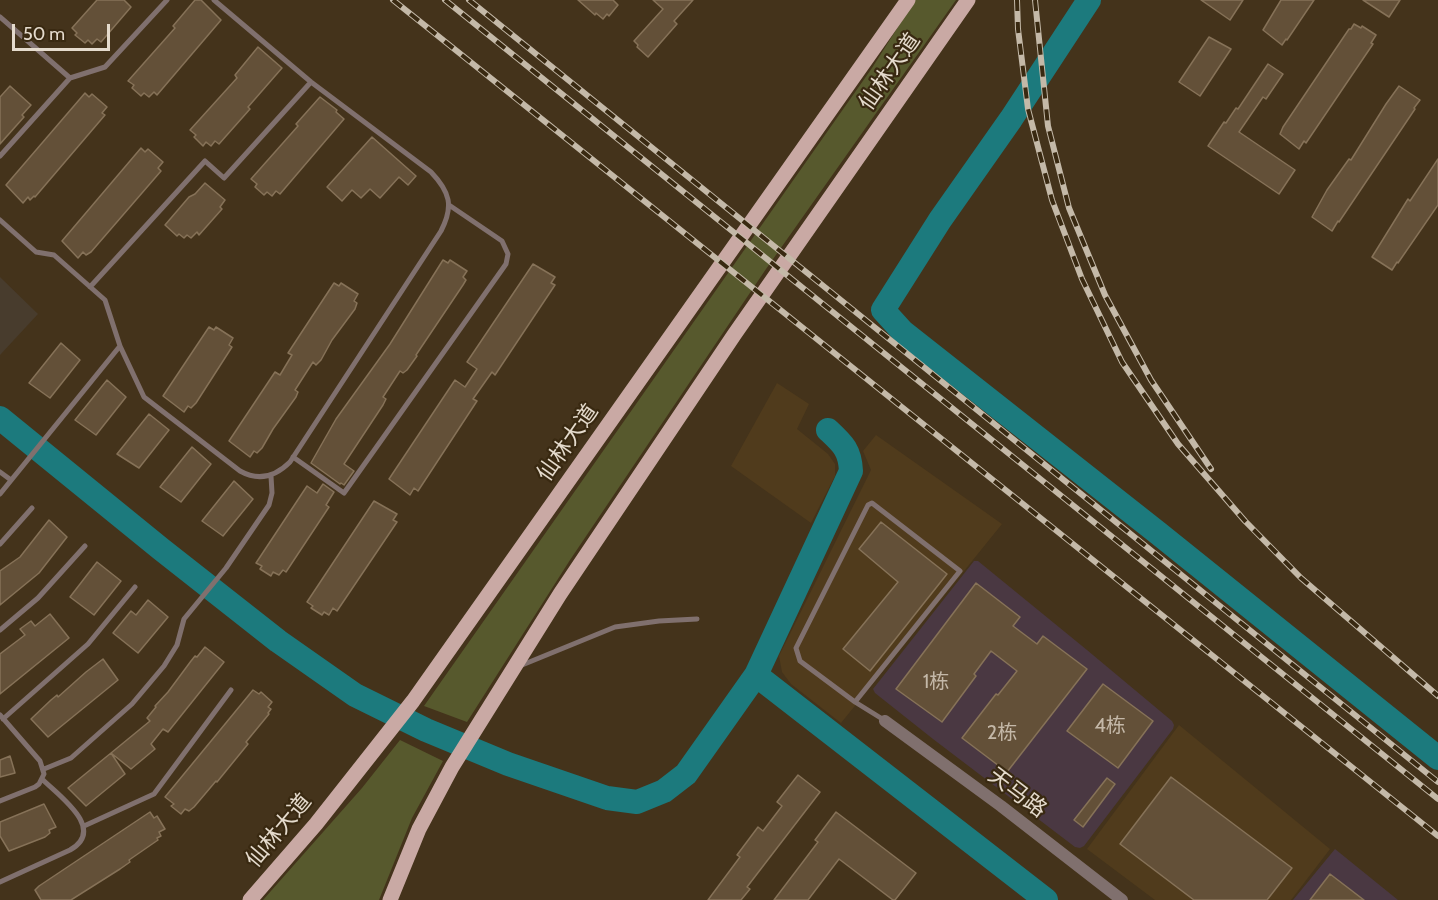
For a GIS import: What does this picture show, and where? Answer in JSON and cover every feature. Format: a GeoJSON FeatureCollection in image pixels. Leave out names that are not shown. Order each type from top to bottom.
{"type":"FeatureCollection","features":[{"type":"Feature","properties":{"kind":"main road","name":"仙林大道"},"geometry":{"type":"LineString","coordinates":[[250,900],[316,824],[413,701],[908,0]]}},
{"type":"Feature","properties":{"kind":"main road","name":"仙林大道"},"geometry":{"type":"LineString","coordinates":[[390,900],[419,829],[452,767],[560,594],[734,335],[968,0]]}},
{"type":"Feature","properties":{"kind":"street","name":"天马路"},"geometry":{"type":"LineString","coordinates":[[885,721],[1001,806],[1122,900]]}},
{"type":"Feature","properties":{"kind":"lane"},"geometry":{"type":"LineString","coordinates":[[0,156],[70,78],[105,67],[167,0]]}},
{"type":"Feature","properties":{"kind":"lane"},"geometry":{"type":"LineString","coordinates":[[0,220],[36,252],[54,255],[105,300],[120,346],[144,397],[240,471],[255,477],[271,476],[284,468],[441,231],[449,215],[449,205],[442,186],[431,172],[311,82],[214,0]]}},
{"type":"Feature","properties":{"kind":"lane"},"geometry":{"type":"LineString","coordinates":[[0,16],[70,78]]}},
{"type":"Feature","properties":{"kind":"lane"},"geometry":{"type":"LineString","coordinates":[[90,287],[205,161],[224,178],[311,82]]}},
{"type":"Feature","properties":{"kind":"lane"},"geometry":{"type":"LineString","coordinates":[[293,457],[344,493],[506,264],[508,254],[502,241],[449,205]]}},
{"type":"Feature","properties":{"kind":"lane"},"geometry":{"type":"LineString","coordinates":[[0,494],[120,346]]}},
{"type":"Feature","properties":{"kind":"lane"},"geometry":{"type":"LineString","coordinates":[[0,472],[11,480]]}},
{"type":"Feature","properties":{"kind":"lane"},"geometry":{"type":"LineString","coordinates":[[44,769],[70,758],[132,704],[164,666],[177,645],[184,620],[226,568],[269,505],[272,493],[271,476]]}},
{"type":"Feature","properties":{"kind":"lane"},"geometry":{"type":"LineString","coordinates":[[855,702],[960,571],[873,503],[868,505],[796,648],[800,661],[855,702],[885,721]]}},
{"type":"Feature","properties":{"kind":"lane"},"geometry":{"type":"LineString","coordinates":[[0,543],[8,537],[32,508]]}},
{"type":"Feature","properties":{"kind":"lane"},"geometry":{"type":"LineString","coordinates":[[0,630],[38,598],[84,546]]}},
{"type":"Feature","properties":{"kind":"lane"},"geometry":{"type":"LineString","coordinates":[[0,801],[35,787],[42,779],[44,769],[40,761],[2,718],[88,644],[135,587]]}},
{"type":"Feature","properties":{"kind":"lane"},"geometry":{"type":"LineString","coordinates":[[515,668],[615,627],[697,619]]}},
{"type":"Feature","properties":{"kind":"lane"},"geometry":{"type":"LineString","coordinates":[[84,826],[154,794],[231,690]]}},
{"type":"Feature","properties":{"kind":"lane"},"geometry":{"type":"LineString","coordinates":[[0,882],[75,847],[83,837],[84,826],[77,812],[42,779]]}},
{"type":"Feature","properties":{"kind":"shaded area"},"geometry":{"type":"Polygon","coordinates":[[[0,277],[38,314],[0,355],[0,277]]]}},
{"type":"Feature","properties":{"kind":"shaded area"},"geometry":{"type":"Polygon","coordinates":[[[777,383],[809,404],[797,429],[828,454],[835,464],[835,476],[811,523],[731,466],[777,383]]]}},
{"type":"Feature","properties":{"kind":"shaded area"},"geometry":{"type":"Polygon","coordinates":[[[876,435],[1002,524],[841,723],[791,684],[782,672],[779,656],[871,470],[863,451],[876,435]]]}},
{"type":"Feature","properties":{"kind":"shaded area"},"geometry":{"type":"Polygon","coordinates":[[[974,561],[978,561],[1087,650],[1174,725],[1084,846],[1080,848],[1075,847],[933,739],[873,689],[974,561]]]}},
{"type":"Feature","properties":{"kind":"shaded area"},"geometry":{"type":"Polygon","coordinates":[[[1179,725],[1330,849],[1291,900],[1155,900],[1087,849],[1179,725]]]}},
{"type":"Feature","properties":{"kind":"shaded area"},"geometry":{"type":"Polygon","coordinates":[[[1335,849],[1398,900],[1293,900],[1335,849]]]}},
{"type":"Feature","properties":{"kind":"green space"},"geometry":{"type":"Polygon","coordinates":[[[915,0],[956,0],[766,269],[570,560],[467,722],[424,706],[872,68],[915,0]]]}},
{"type":"Feature","properties":{"kind":"green space"},"geometry":{"type":"Polygon","coordinates":[[[400,740],[443,761],[412,818],[379,900],[263,900],[362,788],[400,740]]]}},
{"type":"Feature","properties":{"kind":"building"},"geometry":{"type":"Polygon","coordinates":[[[97,0],[124,0],[131,7],[101,42],[97,39],[92,44],[88,40],[85,43],[75,35],[77,33],[72,28],[97,0]]]}},
{"type":"Feature","properties":{"kind":"building"},"geometry":{"type":"Polygon","coordinates":[[[195,0],[201,0],[221,20],[157,95],[154,92],[149,97],[144,93],[141,96],[132,88],[134,85],[128,81],[175,28],[173,26],[195,0]]]}},
{"type":"Feature","properties":{"kind":"building"},"geometry":{"type":"Polygon","coordinates":[[[578,0],[613,0],[618,5],[609,16],[607,14],[603,19],[578,0]]]}},
{"type":"Feature","properties":{"kind":"building"},"geometry":{"type":"Polygon","coordinates":[[[653,0],[693,0],[674,21],[677,24],[648,57],[634,41],[663,9],[653,0]]]}},
{"type":"Feature","properties":{"kind":"building"},"geometry":{"type":"Polygon","coordinates":[[[1201,0],[1243,0],[1230,20],[1201,0]]]}},
{"type":"Feature","properties":{"kind":"building"},"geometry":{"type":"Polygon","coordinates":[[[1281,0],[1314,0],[1282,45],[1263,30],[1281,0]]]}},
{"type":"Feature","properties":{"kind":"building"},"geometry":{"type":"Polygon","coordinates":[[[1363,0],[1400,0],[1389,17],[1363,0]]]}},
{"type":"Feature","properties":{"kind":"building"},"geometry":{"type":"Polygon","coordinates":[[[1354,24],[1376,35],[1371,43],[1373,44],[1306,143],[1304,141],[1299,149],[1280,134],[1283,127],[1354,24]]]}},
{"type":"Feature","properties":{"kind":"building"},"geometry":{"type":"Polygon","coordinates":[[[1209,37],[1231,49],[1200,96],[1179,82],[1209,37]]]}},
{"type":"Feature","properties":{"kind":"building"},"geometry":{"type":"Polygon","coordinates":[[[258,47],[282,68],[219,144],[215,141],[211,146],[206,142],[203,146],[190,130],[237,78],[235,75],[258,47]]]}},
{"type":"Feature","properties":{"kind":"building"},"geometry":{"type":"Polygon","coordinates":[[[1268,64],[1283,74],[1266,99],[1263,97],[1239,132],[1295,170],[1279,194],[1208,146],[1224,122],[1226,123],[1236,108],[1238,109],[1268,64]]]}},
{"type":"Feature","properties":{"kind":"building"},"geometry":{"type":"Polygon","coordinates":[[[10,86],[31,105],[22,115],[24,117],[0,144],[0,97],[10,86]]]}},
{"type":"Feature","properties":{"kind":"building"},"geometry":{"type":"Polygon","coordinates":[[[1399,86],[1420,100],[1332,231],[1312,217],[1327,190],[1349,159],[1351,160],[1399,86]]]}},
{"type":"Feature","properties":{"kind":"building"},"geometry":{"type":"Polygon","coordinates":[[[85,93],[89,97],[92,94],[107,107],[102,113],[105,115],[35,197],[30,200],[28,197],[23,203],[6,185],[85,93]]]}},
{"type":"Feature","properties":{"kind":"building"},"geometry":{"type":"Polygon","coordinates":[[[320,97],[337,110],[336,112],[344,119],[280,194],[276,191],[272,196],[267,192],[264,195],[255,187],[257,184],[251,179],[298,126],[296,124],[320,97]]]}},
{"type":"Feature","properties":{"kind":"building"},"geometry":{"type":"Polygon","coordinates":[[[372,137],[416,176],[408,185],[399,177],[380,198],[370,189],[361,198],[352,190],[342,201],[327,187],[372,137]]]}},
{"type":"Feature","properties":{"kind":"building"},"geometry":{"type":"Polygon","coordinates":[[[141,148],[145,152],[148,149],[163,162],[158,168],[161,171],[91,252],[86,255],[83,252],[78,258],[62,241],[141,148]]]}},
{"type":"Feature","properties":{"kind":"building"},"geometry":{"type":"Polygon","coordinates":[[[1438,159],[1438,205],[1392,270],[1372,257],[1408,199],[1410,201],[1438,159]]]}},
{"type":"Feature","properties":{"kind":"building"},"geometry":{"type":"Polygon","coordinates":[[[205,183],[225,200],[220,207],[222,209],[199,235],[197,232],[191,238],[187,235],[184,238],[179,234],[177,236],[165,225],[189,197],[205,183]]]}},
{"type":"Feature","properties":{"kind":"building"},"geometry":{"type":"Polygon","coordinates":[[[443,260],[448,263],[450,260],[467,271],[463,277],[466,280],[417,356],[407,370],[403,373],[400,371],[383,397],[386,399],[383,405],[344,464],[354,471],[344,485],[340,484],[311,463],[336,419],[390,344],[443,260]]]}},
{"type":"Feature","properties":{"kind":"building"},"geometry":{"type":"Polygon","coordinates":[[[533,264],[555,277],[551,283],[555,285],[495,375],[492,372],[473,399],[477,401],[418,491],[414,488],[410,495],[389,479],[455,380],[465,387],[477,369],[467,362],[533,264]]]}},
{"type":"Feature","properties":{"kind":"building"},"geometry":{"type":"Polygon","coordinates":[[[334,283],[339,286],[341,283],[358,294],[354,301],[357,303],[355,309],[332,340],[321,360],[316,365],[313,362],[295,390],[298,392],[296,397],[262,448],[257,453],[254,451],[250,457],[229,441],[275,372],[280,375],[292,355],[288,353],[334,283]]]}},
{"type":"Feature","properties":{"kind":"building"},"geometry":{"type":"Polygon","coordinates":[[[209,327],[214,330],[216,327],[233,338],[229,345],[232,347],[196,403],[191,408],[188,406],[184,412],[163,396],[209,327]]]}},
{"type":"Feature","properties":{"kind":"building"},"geometry":{"type":"Polygon","coordinates":[[[61,343],[80,360],[50,398],[29,383],[61,343]]]}},
{"type":"Feature","properties":{"kind":"building"},"geometry":{"type":"Polygon","coordinates":[[[107,380],[126,397],[96,435],[75,420],[107,380]]]}},
{"type":"Feature","properties":{"kind":"building"},"geometry":{"type":"Polygon","coordinates":[[[149,414],[169,430],[139,468],[117,454],[149,414]]]}},
{"type":"Feature","properties":{"kind":"building"},"geometry":{"type":"Polygon","coordinates":[[[192,447],[211,464],[181,502],[160,487],[192,447]]]}},
{"type":"Feature","properties":{"kind":"building"},"geometry":{"type":"Polygon","coordinates":[[[234,481],[253,499],[223,536],[202,521],[234,481]]]}},
{"type":"Feature","properties":{"kind":"building"},"geometry":{"type":"Polygon","coordinates":[[[323,484],[334,492],[326,505],[329,507],[286,572],[283,570],[279,575],[273,572],[271,576],[260,569],[262,566],[256,563],[307,486],[317,493],[323,484]]]}},
{"type":"Feature","properties":{"kind":"building"},"geometry":{"type":"Polygon","coordinates":[[[374,501],[397,514],[393,520],[397,522],[337,611],[333,608],[329,615],[324,612],[322,615],[311,608],[313,606],[307,602],[374,501]]]}},
{"type":"Feature","properties":{"kind":"building"},"geometry":{"type":"Polygon","coordinates":[[[49,520],[67,537],[39,573],[0,605],[0,571],[20,557],[49,520]]]}},
{"type":"Feature","properties":{"kind":"building"},"geometry":{"type":"Polygon","coordinates":[[[881,522],[947,574],[870,671],[843,649],[898,582],[859,549],[881,522]]]}},
{"type":"Feature","properties":{"kind":"building"},"geometry":{"type":"Polygon","coordinates":[[[97,562],[121,581],[94,615],[70,597],[97,562]]]}},
{"type":"Feature","properties":{"kind":"building"},"geometry":{"type":"Polygon","coordinates":[[[976,583],[1020,617],[1013,626],[1037,644],[1043,636],[1087,669],[1007,772],[962,738],[1017,671],[991,651],[974,674],[976,676],[942,722],[896,689],[976,583]]]}},
{"type":"Feature","properties":{"kind":"building"},"geometry":{"type":"Polygon","coordinates":[[[148,600],[168,617],[138,653],[113,633],[131,611],[136,615],[148,600]]]}},
{"type":"Feature","properties":{"kind":"building"},"geometry":{"type":"Polygon","coordinates":[[[50,614],[69,638],[0,694],[0,654],[25,635],[20,629],[31,621],[35,626],[50,614]]]}},
{"type":"Feature","properties":{"kind":"building"},"geometry":{"type":"Polygon","coordinates":[[[205,647],[224,662],[168,732],[163,729],[151,744],[155,749],[131,769],[111,753],[150,721],[147,718],[155,706],[195,656],[197,657],[205,647]]]}},
{"type":"Feature","properties":{"kind":"building"},"geometry":{"type":"Polygon","coordinates":[[[103,659],[118,680],[48,737],[31,719],[103,659]]]}},
{"type":"Feature","properties":{"kind":"building"},"geometry":{"type":"Polygon","coordinates":[[[1103,684],[1153,721],[1118,768],[1067,731],[1103,684]]]}},
{"type":"Feature","properties":{"kind":"building"},"geometry":{"type":"Polygon","coordinates":[[[253,690],[259,694],[261,692],[272,702],[268,707],[271,709],[269,714],[217,782],[194,807],[189,811],[185,809],[181,814],[165,797],[253,690]]]}},
{"type":"Feature","properties":{"kind":"building"},"geometry":{"type":"Polygon","coordinates":[[[111,753],[125,774],[86,806],[68,788],[111,753]]]}},
{"type":"Feature","properties":{"kind":"building"},"geometry":{"type":"Polygon","coordinates":[[[10,756],[15,773],[0,777],[0,760],[10,756]]]}},
{"type":"Feature","properties":{"kind":"building"},"geometry":{"type":"Polygon","coordinates":[[[798,775],[820,792],[747,887],[750,889],[741,900],[708,900],[740,857],[737,855],[758,827],[763,831],[782,806],[777,802],[798,775]]]}},
{"type":"Feature","properties":{"kind":"building"},"geometry":{"type":"Polygon","coordinates":[[[1171,777],[1292,868],[1267,900],[1194,900],[1120,844],[1171,777]]]}},
{"type":"Feature","properties":{"kind":"building"},"geometry":{"type":"Polygon","coordinates":[[[1107,778],[1115,784],[1083,827],[1074,820],[1107,778]]]}},
{"type":"Feature","properties":{"kind":"building"},"geometry":{"type":"Polygon","coordinates":[[[44,804],[56,827],[49,830],[50,833],[45,837],[9,851],[0,836],[0,822],[44,804]]]}},
{"type":"Feature","properties":{"kind":"building"},"geometry":{"type":"Polygon","coordinates":[[[150,812],[154,818],[157,816],[165,829],[159,832],[161,836],[157,838],[158,840],[120,869],[71,900],[41,900],[35,890],[39,886],[150,812]]]}},
{"type":"Feature","properties":{"kind":"building"},"geometry":{"type":"Polygon","coordinates":[[[836,812],[916,873],[893,900],[839,859],[808,900],[774,900],[818,842],[815,840],[836,812]]]}},
{"type":"Feature","properties":{"kind":"building"},"geometry":{"type":"Polygon","coordinates":[[[1330,874],[1364,900],[1310,900],[1330,874]]]}},
{"type":"Feature","properties":{"kind":"waterway"},"geometry":{"type":"LineString","coordinates":[[1089,0],[1011,119],[940,220],[883,310],[903,332],[1438,758]]}},
{"type":"Feature","properties":{"kind":"waterway"},"geometry":{"type":"LineString","coordinates":[[0,418],[278,641],[355,695],[426,730],[508,764],[607,798],[637,802],[664,791],[686,774],[756,675],[851,471],[845,448],[828,430]]}},
{"type":"Feature","properties":{"kind":"waterway"},"geometry":{"type":"LineString","coordinates":[[756,675],[1046,900]]}},
{"type":"Feature","properties":{"kind":"railway"},"geometry":{"type":"LineString","coordinates":[[393,0],[1438,836]]}},
{"type":"Feature","properties":{"kind":"railway"},"geometry":{"type":"LineString","coordinates":[[445,0],[1438,799]]}},
{"type":"Feature","properties":{"kind":"railway"},"geometry":{"type":"LineString","coordinates":[[469,0],[1438,782]]}},
{"type":"Feature","properties":{"kind":"railway"},"geometry":{"type":"LineString","coordinates":[[1017,0],[1018,29],[1028,109],[1052,200],[1082,279],[1122,362],[1178,444],[1245,521],[1301,578],[1438,696]]}},
{"type":"Feature","properties":{"kind":"railway"},"geometry":{"type":"LineString","coordinates":[[1035,0],[1048,126],[1069,208],[1105,295],[1151,380],[1211,469]]}}]}
